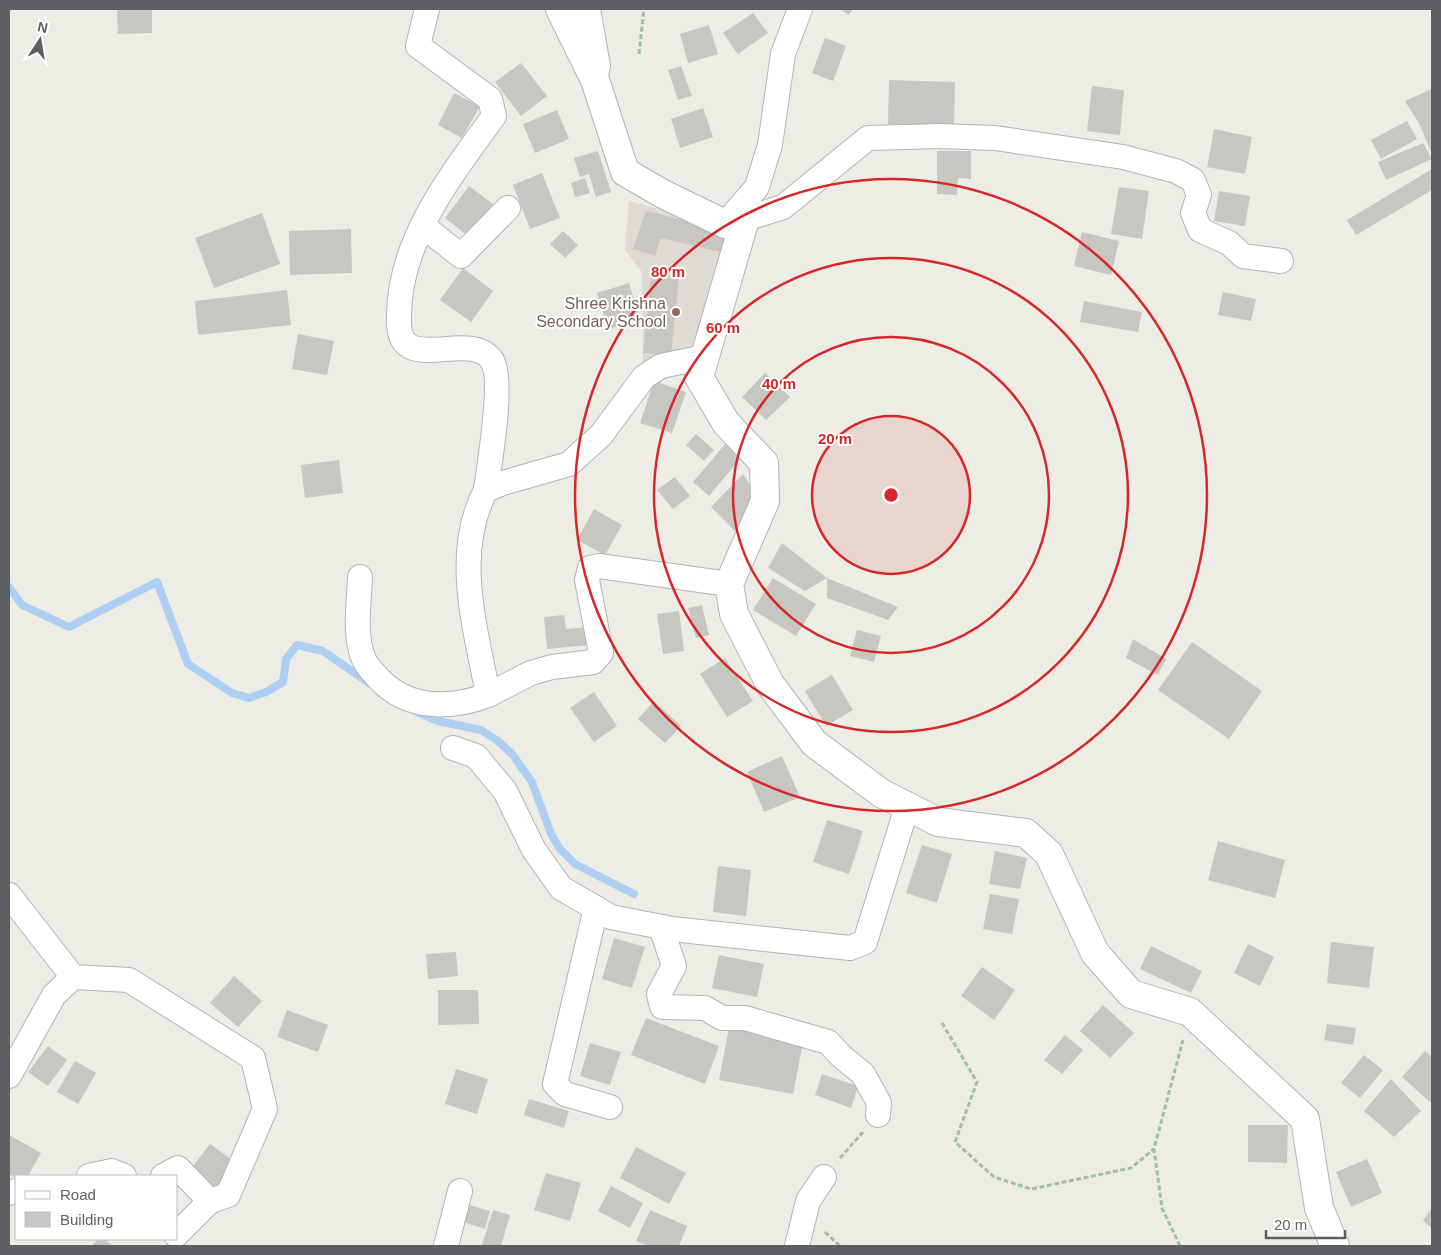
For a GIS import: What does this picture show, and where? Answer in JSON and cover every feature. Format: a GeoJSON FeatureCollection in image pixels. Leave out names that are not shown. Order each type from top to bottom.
{"type":"FeatureCollection","features":[{"type":"Feature","properties":{"kind":"street"},"geometry":{"type":"LineString","coordinates":[[427,9],[418,46],[490,98],[494,116],[459,163],[428,213],[405,269],[399,301],[401,339],[411,347],[463,348],[477,351],[491,358],[497,369],[497,389],[486,490],[475,516],[470,542],[469,580],[488,695]]}},
{"type":"Feature","properties":{"kind":"street"},"geometry":{"type":"LineString","coordinates":[[560,9],[595,80],[625,172],[663,194],[735,221],[783,207],[868,138],[940,136],[995,138],[1123,157],[1176,171],[1193,180],[1199,195],[1193,213],[1200,230],[1230,243],[1243,256],[1281,261]]}},
{"type":"Feature","properties":{"kind":"street"},"geometry":{"type":"LineString","coordinates":[[588,9],[598,66],[595,80]]}},
{"type":"Feature","properties":{"kind":"street"},"geometry":{"type":"LineString","coordinates":[[800,9],[783,54],[770,145],[758,187],[735,221],[705,357],[699,376],[726,423],[764,463],[765,501],[729,584],[734,614],[770,684],[814,743],[881,793],[938,822],[1026,833],[1049,854],[1095,953],[1131,994],[1190,1012],[1305,1119],[1319,1208],[1335,1246]]}},
{"type":"Feature","properties":{"kind":"street"},"geometry":{"type":"LineString","coordinates":[[423,226],[461,256],[508,208]]}},
{"type":"Feature","properties":{"kind":"street"},"geometry":{"type":"LineString","coordinates":[[486,490],[503,483],[569,464],[601,435],[644,377],[661,366],[705,357]]}},
{"type":"Feature","properties":{"kind":"street"},"geometry":{"type":"LineString","coordinates":[[360,577],[359,624],[362,657],[367,666],[384,685],[406,698],[426,705],[468,703],[531,673],[552,666],[593,662],[602,653],[587,580],[590,568],[599,566],[729,584]]}},
{"type":"Feature","properties":{"kind":"street"},"geometry":{"type":"LineString","coordinates":[[453,748],[476,756],[506,791],[534,850],[561,888],[612,917],[661,927],[850,948],[865,942],[907,806]]}},
{"type":"Feature","properties":{"kind":"street"},"geometry":{"type":"LineString","coordinates":[[9,895],[73,977]]}},
{"type":"Feature","properties":{"kind":"street"},"geometry":{"type":"LineString","coordinates":[[596,908],[554,1084],[565,1094],[610,1107]]}},
{"type":"Feature","properties":{"kind":"street"},"geometry":{"type":"LineString","coordinates":[[661,927],[674,966],[658,994],[662,1007],[705,1008],[722,1018],[745,1018],[828,1042],[841,1056],[863,1074],[879,1103],[878,1115]]}},
{"type":"Feature","properties":{"kind":"street"},"geometry":{"type":"LineString","coordinates":[[9,1076],[54,994],[73,977],[129,980],[253,1058],[265,1109],[228,1195],[210,1201],[178,1233]]}},
{"type":"Feature","properties":{"kind":"street"},"geometry":{"type":"LineString","coordinates":[[165,1175],[178,1168],[210,1201]]}},
{"type":"Feature","properties":{"kind":"street"},"geometry":{"type":"LineString","coordinates":[[94,1175],[112,1171],[122,1175]]}},
{"type":"Feature","properties":{"kind":"street"},"geometry":{"type":"LineString","coordinates":[[797,1246],[808,1201],[824,1177]]}},
{"type":"Feature","properties":{"kind":"street"},"geometry":{"type":"LineString","coordinates":[[446,1246],[460,1191]]}},
{"type":"Feature","properties":{"kind":"path"},"geometry":{"type":"LineString","coordinates":[[639,54],[644,9]]}},
{"type":"Feature","properties":{"kind":"path"},"geometry":{"type":"LineString","coordinates":[[1180,1246],[1162,1208],[1154,1148],[1190,1012]]}},
{"type":"Feature","properties":{"kind":"path"},"geometry":{"type":"LineString","coordinates":[[942,1023],[977,1082],[955,1142],[994,1177],[1031,1189],[1132,1168],[1154,1148]]}},
{"type":"Feature","properties":{"kind":"shaded area","name":"Shree Krishna Secondary School"},"geometry":{"type":"Polygon","coordinates":[[[629,201],[738,230],[694,353],[643,368],[642,272],[625,250],[629,201]]]}},
{"type":"Feature","properties":{"kind":"building"},"geometry":{"type":"Polygon","coordinates":[[[117,9],[152,9],[152,33],[118,34],[117,9]]]}},
{"type":"Feature","properties":{"kind":"building"},"geometry":{"type":"Polygon","coordinates":[[[841,9],[854,9],[848,15],[841,9]]]}},
{"type":"Feature","properties":{"kind":"building"},"geometry":{"type":"Polygon","coordinates":[[[753,13],[768,33],[738,54],[723,33],[753,13]]]}},
{"type":"Feature","properties":{"kind":"building"},"geometry":{"type":"Polygon","coordinates":[[[709,25],[718,54],[688,63],[680,34],[709,25]]]}},
{"type":"Feature","properties":{"kind":"building"},"geometry":{"type":"Polygon","coordinates":[[[825,38],[846,46],[833,81],[812,73],[825,38]]]}},
{"type":"Feature","properties":{"kind":"building"},"geometry":{"type":"Polygon","coordinates":[[[521,63],[547,96],[521,116],[495,82],[521,63]]]}},
{"type":"Feature","properties":{"kind":"building"},"geometry":{"type":"Polygon","coordinates":[[[681,66],[692,96],[678,100],[668,70],[681,66]]]}},
{"type":"Feature","properties":{"kind":"building"},"geometry":{"type":"Polygon","coordinates":[[[889,80],[955,82],[954,125],[888,124],[889,80]]]}},
{"type":"Feature","properties":{"kind":"building"},"geometry":{"type":"Polygon","coordinates":[[[1092,86],[1124,90],[1120,135],[1087,131],[1092,86]]]}},
{"type":"Feature","properties":{"kind":"building"},"geometry":{"type":"Polygon","coordinates":[[[1432,89],[1432,154],[1420,125],[1405,101],[1432,89]]]}},
{"type":"Feature","properties":{"kind":"building"},"geometry":{"type":"Polygon","coordinates":[[[454,93],[480,106],[462,138],[438,125],[454,93]]]}},
{"type":"Feature","properties":{"kind":"building"},"geometry":{"type":"Polygon","coordinates":[[[703,108],[713,137],[680,148],[671,119],[703,108]]]}},
{"type":"Feature","properties":{"kind":"building"},"geometry":{"type":"Polygon","coordinates":[[[557,110],[569,139],[535,153],[523,124],[557,110]]]}},
{"type":"Feature","properties":{"kind":"building"},"geometry":{"type":"Polygon","coordinates":[[[1407,121],[1417,139],[1381,159],[1371,140],[1407,121]]]}},
{"type":"Feature","properties":{"kind":"building"},"geometry":{"type":"Polygon","coordinates":[[[1214,129],[1252,137],[1245,174],[1207,167],[1214,129]]]}},
{"type":"Feature","properties":{"kind":"building"},"geometry":{"type":"Polygon","coordinates":[[[1423,143],[1432,159],[1386,180],[1378,162],[1423,143]]]}},
{"type":"Feature","properties":{"kind":"building"},"geometry":{"type":"Polygon","coordinates":[[[598,151],[611,192],[596,197],[589,174],[580,177],[574,158],[598,151]]]}},
{"type":"Feature","properties":{"kind":"building"},"geometry":{"type":"Polygon","coordinates":[[[937,151],[971,151],[971,179],[958,178],[957,195],[937,194],[937,151]]]}},
{"type":"Feature","properties":{"kind":"building"},"geometry":{"type":"Polygon","coordinates":[[[1432,169],[1432,190],[1356,235],[1347,220],[1432,169]]]}},
{"type":"Feature","properties":{"kind":"building"},"geometry":{"type":"Polygon","coordinates":[[[542,173],[560,218],[530,229],[513,185],[542,173]]]}},
{"type":"Feature","properties":{"kind":"building"},"geometry":{"type":"Polygon","coordinates":[[[585,178],[590,193],[575,197],[571,183],[585,178]]]}},
{"type":"Feature","properties":{"kind":"building"},"geometry":{"type":"Polygon","coordinates":[[[469,186],[493,204],[468,236],[445,218],[469,186]]]}},
{"type":"Feature","properties":{"kind":"building"},"geometry":{"type":"Polygon","coordinates":[[[1119,187],[1149,191],[1142,239],[1111,234],[1119,187]]]}},
{"type":"Feature","properties":{"kind":"building"},"geometry":{"type":"Polygon","coordinates":[[[1219,191],[1250,196],[1245,226],[1214,221],[1219,191]]]}},
{"type":"Feature","properties":{"kind":"building"},"geometry":{"type":"Polygon","coordinates":[[[646,211],[730,231],[725,253],[661,238],[655,256],[633,249],[646,211]]]}},
{"type":"Feature","properties":{"kind":"building"},"geometry":{"type":"Polygon","coordinates":[[[262,213],[280,264],[214,288],[195,238],[262,213]]]}},
{"type":"Feature","properties":{"kind":"building"},"geometry":{"type":"Polygon","coordinates":[[[351,229],[352,273],[290,275],[289,231],[351,229]]]}},
{"type":"Feature","properties":{"kind":"building"},"geometry":{"type":"Polygon","coordinates":[[[563,231],[578,245],[565,258],[550,244],[563,231]]]}},
{"type":"Feature","properties":{"kind":"building"},"geometry":{"type":"Polygon","coordinates":[[[1082,232],[1119,241],[1111,275],[1074,266],[1082,232]]]}},
{"type":"Feature","properties":{"kind":"building"},"geometry":{"type":"Polygon","coordinates":[[[463,268],[493,291],[471,322],[440,300],[463,268]]]}},
{"type":"Feature","properties":{"kind":"building"},"geometry":{"type":"Polygon","coordinates":[[[651,275],[679,277],[671,355],[643,353],[651,275]]]}},
{"type":"Feature","properties":{"kind":"building"},"geometry":{"type":"Polygon","coordinates":[[[629,283],[640,320],[608,329],[597,293],[629,283]]]}},
{"type":"Feature","properties":{"kind":"building"},"geometry":{"type":"Polygon","coordinates":[[[287,290],[291,325],[198,335],[195,301],[287,290]]]}},
{"type":"Feature","properties":{"kind":"building"},"geometry":{"type":"Polygon","coordinates":[[[1223,292],[1256,299],[1251,321],[1218,315],[1223,292]]]}},
{"type":"Feature","properties":{"kind":"building"},"geometry":{"type":"Polygon","coordinates":[[[1084,301],[1142,312],[1138,332],[1080,322],[1084,301]]]}},
{"type":"Feature","properties":{"kind":"building"},"geometry":{"type":"Polygon","coordinates":[[[298,334],[334,341],[327,375],[292,369],[298,334]]]}},
{"type":"Feature","properties":{"kind":"building"},"geometry":{"type":"Polygon","coordinates":[[[765,373],[790,397],[766,420],[742,397],[765,373]]]}},
{"type":"Feature","properties":{"kind":"building"},"geometry":{"type":"Polygon","coordinates":[[[654,381],[686,392],[672,433],[640,423],[654,381]]]}},
{"type":"Feature","properties":{"kind":"building"},"geometry":{"type":"Polygon","coordinates":[[[696,434],[714,450],[704,461],[686,445],[696,434]]]}},
{"type":"Feature","properties":{"kind":"building"},"geometry":{"type":"Polygon","coordinates":[[[727,442],[743,455],[709,496],[693,482],[727,442]]]}},
{"type":"Feature","properties":{"kind":"building"},"geometry":{"type":"Polygon","coordinates":[[[339,460],[343,493],[305,498],[301,465],[339,460]]]}},
{"type":"Feature","properties":{"kind":"building"},"geometry":{"type":"Polygon","coordinates":[[[743,474],[756,495],[735,531],[711,507],[743,474]]]}},
{"type":"Feature","properties":{"kind":"building"},"geometry":{"type":"Polygon","coordinates":[[[675,477],[690,496],[673,509],[657,490],[675,477]]]}},
{"type":"Feature","properties":{"kind":"building"},"geometry":{"type":"Polygon","coordinates":[[[594,509],[622,525],[605,555],[577,540],[594,509]]]}},
{"type":"Feature","properties":{"kind":"building"},"geometry":{"type":"Polygon","coordinates":[[[782,543],[827,578],[805,591],[768,568],[782,543]]]}},
{"type":"Feature","properties":{"kind":"building"},"geometry":{"type":"Polygon","coordinates":[[[773,578],[816,604],[796,636],[753,610],[773,578]]]}},
{"type":"Feature","properties":{"kind":"building"},"geometry":{"type":"Polygon","coordinates":[[[827,578],[898,607],[888,620],[827,598],[827,578]]]}},
{"type":"Feature","properties":{"kind":"building"},"geometry":{"type":"Polygon","coordinates":[[[702,605],[709,635],[696,638],[688,608],[702,605]]]}},
{"type":"Feature","properties":{"kind":"building"},"geometry":{"type":"Polygon","coordinates":[[[679,611],[684,651],[663,654],[657,614],[679,611]]]}},
{"type":"Feature","properties":{"kind":"building"},"geometry":{"type":"Polygon","coordinates":[[[564,615],[566,629],[588,627],[589,645],[547,649],[544,617],[564,615]]]}},
{"type":"Feature","properties":{"kind":"building"},"geometry":{"type":"Polygon","coordinates":[[[857,630],[881,636],[874,662],[850,656],[857,630]]]}},
{"type":"Feature","properties":{"kind":"building"},"geometry":{"type":"Polygon","coordinates":[[[1133,639],[1166,659],[1158,675],[1126,658],[1133,639]]]}},
{"type":"Feature","properties":{"kind":"building"},"geometry":{"type":"Polygon","coordinates":[[[1192,642],[1262,691],[1229,739],[1158,690],[1192,642]]]}},
{"type":"Feature","properties":{"kind":"building"},"geometry":{"type":"Polygon","coordinates":[[[725,658],[753,701],[727,717],[700,674],[725,658]]]}},
{"type":"Feature","properties":{"kind":"building"},"geometry":{"type":"Polygon","coordinates":[[[832,675],[853,710],[826,726],[805,691],[832,675]]]}},
{"type":"Feature","properties":{"kind":"building"},"geometry":{"type":"Polygon","coordinates":[[[594,692],[617,726],[594,742],[570,708],[594,692]]]}},
{"type":"Feature","properties":{"kind":"building"},"geometry":{"type":"Polygon","coordinates":[[[654,701],[681,726],[665,743],[638,719],[654,701]]]}},
{"type":"Feature","properties":{"kind":"building"},"geometry":{"type":"Polygon","coordinates":[[[782,756],[800,797],[764,812],[747,772],[782,756]]]}},
{"type":"Feature","properties":{"kind":"building"},"geometry":{"type":"Polygon","coordinates":[[[827,820],[863,831],[849,874],[813,862],[827,820]]]}},
{"type":"Feature","properties":{"kind":"building"},"geometry":{"type":"Polygon","coordinates":[[[1218,841],[1285,860],[1275,898],[1208,880],[1218,841]]]}},
{"type":"Feature","properties":{"kind":"building"},"geometry":{"type":"Polygon","coordinates":[[[922,845],[952,854],[937,903],[906,893],[922,845]]]}},
{"type":"Feature","properties":{"kind":"building"},"geometry":{"type":"Polygon","coordinates":[[[995,851],[1027,858],[1020,889],[989,884],[995,851]]]}},
{"type":"Feature","properties":{"kind":"building"},"geometry":{"type":"Polygon","coordinates":[[[718,866],[751,870],[746,916],[713,912],[718,866]]]}},
{"type":"Feature","properties":{"kind":"building"},"geometry":{"type":"Polygon","coordinates":[[[990,894],[1019,899],[1012,934],[983,929],[990,894]]]}},
{"type":"Feature","properties":{"kind":"building"},"geometry":{"type":"Polygon","coordinates":[[[614,938],[645,947],[632,988],[602,979],[614,938]]]}},
{"type":"Feature","properties":{"kind":"building"},"geometry":{"type":"Polygon","coordinates":[[[1331,942],[1374,947],[1369,988],[1327,983],[1331,942]]]}},
{"type":"Feature","properties":{"kind":"building"},"geometry":{"type":"Polygon","coordinates":[[[1248,944],[1274,957],[1260,986],[1234,973],[1248,944]]]}},
{"type":"Feature","properties":{"kind":"building"},"geometry":{"type":"Polygon","coordinates":[[[1151,946],[1202,971],[1191,993],[1140,969],[1151,946]]]}},
{"type":"Feature","properties":{"kind":"building"},"geometry":{"type":"Polygon","coordinates":[[[456,952],[458,976],[428,979],[426,954],[456,952]]]}},
{"type":"Feature","properties":{"kind":"building"},"geometry":{"type":"Polygon","coordinates":[[[719,955],[764,964],[757,997],[712,988],[719,955]]]}},
{"type":"Feature","properties":{"kind":"building"},"geometry":{"type":"Polygon","coordinates":[[[982,967],[1015,990],[994,1020],[961,996],[982,967]]]}},
{"type":"Feature","properties":{"kind":"building"},"geometry":{"type":"Polygon","coordinates":[[[234,976],[262,1001],[238,1027],[210,1003],[234,976]]]}},
{"type":"Feature","properties":{"kind":"building"},"geometry":{"type":"Polygon","coordinates":[[[438,990],[478,990],[479,1024],[438,1025],[438,990]]]}},
{"type":"Feature","properties":{"kind":"building"},"geometry":{"type":"Polygon","coordinates":[[[1103,1005],[1134,1033],[1110,1058],[1080,1031],[1103,1005]]]}},
{"type":"Feature","properties":{"kind":"building"},"geometry":{"type":"Polygon","coordinates":[[[287,1010],[328,1025],[318,1052],[277,1037],[287,1010]]]}},
{"type":"Feature","properties":{"kind":"building"},"geometry":{"type":"Polygon","coordinates":[[[646,1018],[719,1046],[705,1084],[631,1055],[646,1018]]]}},
{"type":"Feature","properties":{"kind":"building"},"geometry":{"type":"Polygon","coordinates":[[[1327,1024],[1356,1028],[1353,1045],[1324,1040],[1327,1024]]]}},
{"type":"Feature","properties":{"kind":"building"},"geometry":{"type":"Polygon","coordinates":[[[729,1028],[803,1043],[793,1094],[719,1080],[729,1028]]]}},
{"type":"Feature","properties":{"kind":"building"},"geometry":{"type":"Polygon","coordinates":[[[1065,1035],[1083,1050],[1062,1074],[1044,1060],[1065,1035]]]}},
{"type":"Feature","properties":{"kind":"building"},"geometry":{"type":"Polygon","coordinates":[[[590,1043],[621,1052],[610,1085],[580,1076],[590,1043]]]}},
{"type":"Feature","properties":{"kind":"building"},"geometry":{"type":"Polygon","coordinates":[[[48,1046],[67,1060],[48,1086],[28,1072],[48,1046]]]}},
{"type":"Feature","properties":{"kind":"building"},"geometry":{"type":"Polygon","coordinates":[[[1425,1051],[1432,1057],[1432,1100],[1430,1102],[1402,1077],[1425,1051]]]}},
{"type":"Feature","properties":{"kind":"building"},"geometry":{"type":"Polygon","coordinates":[[[1364,1055],[1383,1070],[1360,1098],[1341,1083],[1364,1055]]]}},
{"type":"Feature","properties":{"kind":"building"},"geometry":{"type":"Polygon","coordinates":[[[75,1061],[96,1073],[78,1104],[57,1092],[75,1061]]]}},
{"type":"Feature","properties":{"kind":"building"},"geometry":{"type":"Polygon","coordinates":[[[456,1069],[488,1079],[477,1114],[445,1104],[456,1069]]]}},
{"type":"Feature","properties":{"kind":"building"},"geometry":{"type":"Polygon","coordinates":[[[822,1074],[858,1086],[851,1108],[815,1095],[822,1074]]]}},
{"type":"Feature","properties":{"kind":"building"},"geometry":{"type":"Polygon","coordinates":[[[1391,1079],[1421,1111],[1394,1137],[1364,1111],[1391,1079]]]}},
{"type":"Feature","properties":{"kind":"building"},"geometry":{"type":"Polygon","coordinates":[[[529,1099],[569,1111],[564,1128],[524,1115],[529,1099]]]}},
{"type":"Feature","properties":{"kind":"building"},"geometry":{"type":"Polygon","coordinates":[[[1248,1125],[1288,1125],[1287,1163],[1248,1162],[1248,1125]]]}},
{"type":"Feature","properties":{"kind":"building"},"geometry":{"type":"Polygon","coordinates":[[[9,1135],[41,1153],[29,1175],[15,1175],[15,1177],[9,1174],[9,1135]]]}},
{"type":"Feature","properties":{"kind":"building"},"geometry":{"type":"Polygon","coordinates":[[[210,1144],[239,1165],[219,1191],[190,1170],[210,1144]]]}},
{"type":"Feature","properties":{"kind":"building"},"geometry":{"type":"Polygon","coordinates":[[[636,1147],[686,1173],[669,1204],[620,1178],[636,1147]]]}},
{"type":"Feature","properties":{"kind":"building"},"geometry":{"type":"Polygon","coordinates":[[[1367,1159],[1382,1193],[1351,1207],[1336,1172],[1367,1159]]]}},
{"type":"Feature","properties":{"kind":"building"},"geometry":{"type":"Polygon","coordinates":[[[546,1173],[581,1183],[570,1221],[534,1210],[546,1173]]]}},
{"type":"Feature","properties":{"kind":"building"},"geometry":{"type":"Polygon","coordinates":[[[611,1186],[643,1203],[630,1228],[598,1211],[611,1186]]]}},
{"type":"Feature","properties":{"kind":"building"},"geometry":{"type":"Polygon","coordinates":[[[469,1205],[490,1211],[485,1229],[463,1222],[469,1205]]]}},
{"type":"Feature","properties":{"kind":"building"},"geometry":{"type":"Polygon","coordinates":[[[1432,1208],[1432,1228],[1423,1221],[1432,1208]]]}},
{"type":"Feature","properties":{"kind":"building"},"geometry":{"type":"Polygon","coordinates":[[[493,1210],[510,1215],[501,1246],[482,1245],[493,1210]]]}},
{"type":"Feature","properties":{"kind":"building"},"geometry":{"type":"Polygon","coordinates":[[[650,1210],[687,1226],[679,1246],[648,1246],[636,1241],[650,1210]]]}},
{"type":"Feature","properties":{"kind":"building"},"geometry":{"type":"Polygon","coordinates":[[[98,1240],[106,1240],[112,1246],[91,1246],[98,1240]]]}},
{"type":"Feature","properties":{"kind":"waterway"},"geometry":{"type":"LineString","coordinates":[[9,587],[22,605],[69,627],[157,582],[188,664],[232,693],[249,698],[266,692],[283,682],[286,659],[297,645],[323,651],[369,683]]}},
{"type":"Feature","properties":{"kind":"waterway"},"geometry":{"type":"LineString","coordinates":[[415,711],[438,721],[481,730],[498,741],[512,754],[532,782],[551,834],[560,849],[575,864],[634,894]]}},
{"type":"Feature","properties":{"kind":"place","name":"Shree Krishna Secondary School"},"geometry":{"type":"Point","coordinates":[676,312]}}]}
